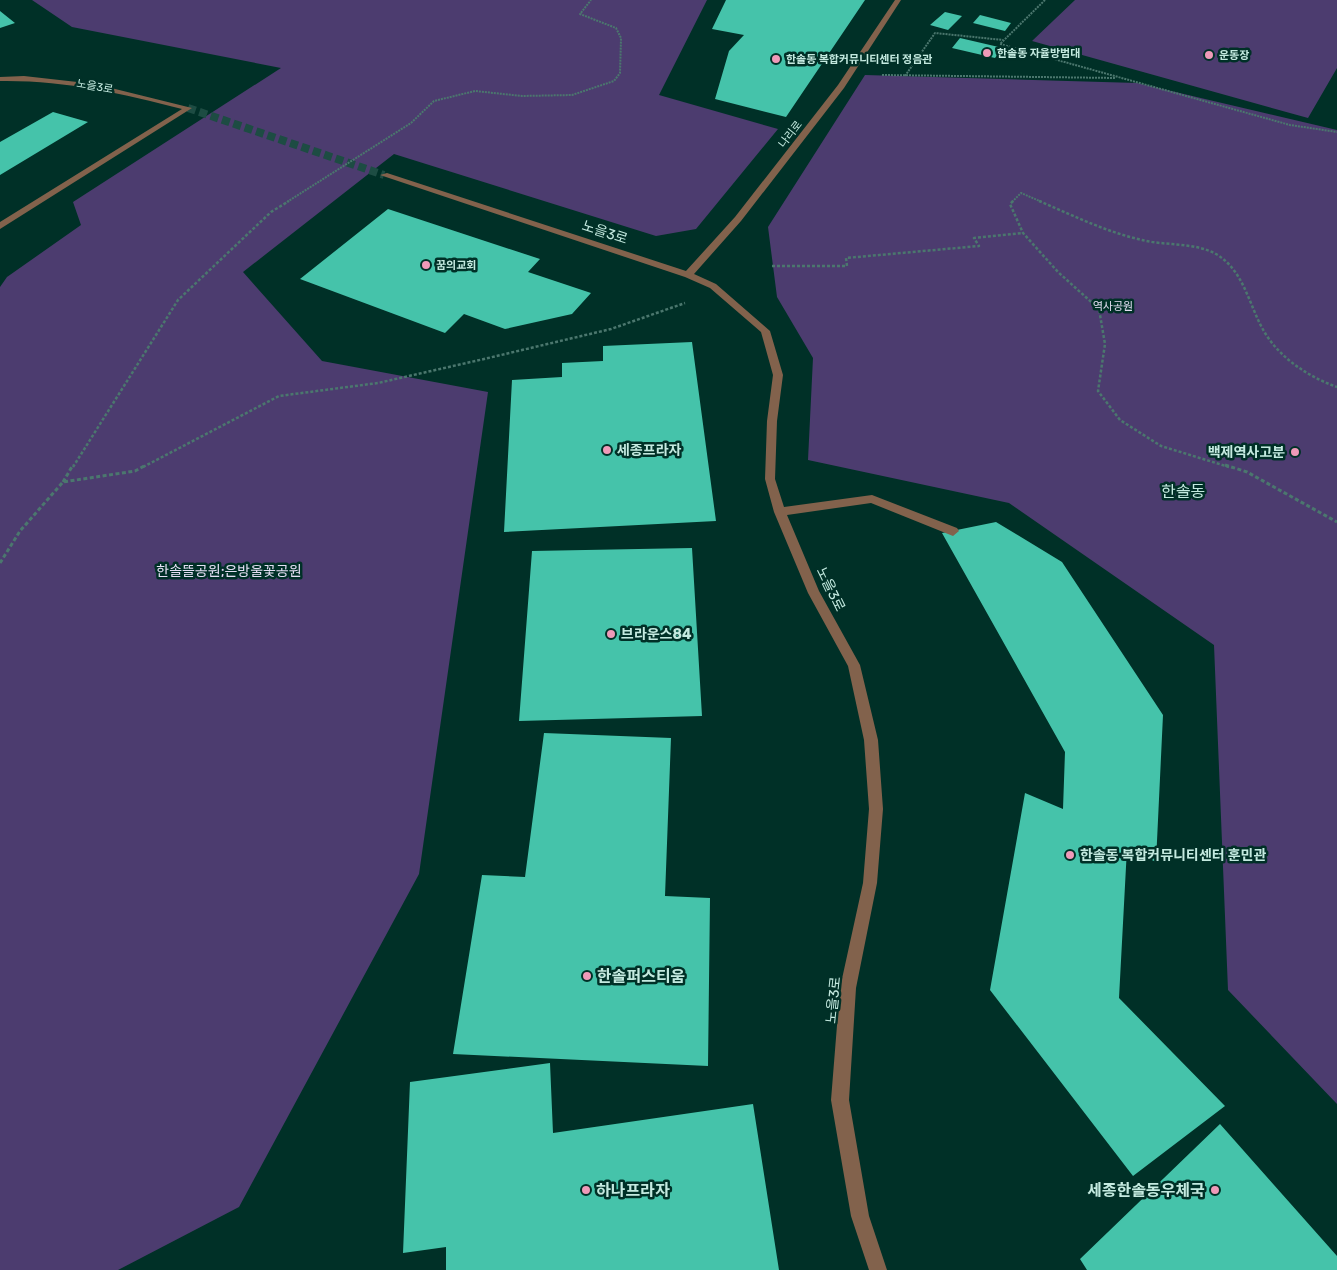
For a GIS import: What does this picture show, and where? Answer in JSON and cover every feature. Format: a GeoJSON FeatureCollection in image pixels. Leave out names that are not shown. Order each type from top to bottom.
{"type":"FeatureCollection","features":[{"type":"Feature","properties":{"kind":"street","name":"나리로"},"geometry":{"type":"LineString","coordinates":[[688,274],[738,219],[835,94],[898,0]]}},
{"type":"Feature","properties":{"kind":"street","name":"노을3로"},"geometry":{"type":"LineString","coordinates":[[0,79],[30,77],[98,85],[188,108],[0,226]]}},
{"type":"Feature","properties":{"kind":"street","name":"노을3로"},"geometry":{"type":"LineString","coordinates":[[384,175],[688,274],[713,286],[766,331],[778,374],[772,421],[770,478],[780,512],[814,593],[854,665],[871,740],[876,809],[870,883],[848,988],[840,1100],[860,1216],[878,1270]]}},
{"type":"Feature","properties":{"kind":"street"},"geometry":{"type":"LineString","coordinates":[[780,512],[872,499],[953,531]]}},
{"type":"Feature","properties":{"kind":"path"},"geometry":{"type":"LineString","coordinates":[[0,563],[20,531],[63,482],[178,300],[271,212],[411,123],[434,101],[476,91],[522,96],[572,95],[614,81],[620,73],[621,38],[616,28],[580,14],[591,0]]}},
{"type":"Feature","properties":{"kind":"path"},"geometry":{"type":"LineString","coordinates":[[1044,0],[1000,44],[1290,125],[1337,132]]}},
{"type":"Feature","properties":{"kind":"path"},"geometry":{"type":"LineString","coordinates":[[905,76],[935,33],[1003,40]]}},
{"type":"Feature","properties":{"kind":"path"},"geometry":{"type":"LineString","coordinates":[[875,75],[1121,78]]}},
{"type":"Feature","properties":{"kind":"path"},"geometry":{"type":"LineString","coordinates":[[1337,387],[1302,370],[1271,342],[1236,272],[1216,254],[1182,245],[1150,242],[1113,232],[1021,193],[1010,204],[1023,233],[1058,272],[1100,309],[1105,344],[1098,391],[1120,420],[1161,446],[1247,472],[1337,522]]}},
{"type":"Feature","properties":{"kind":"path"},"geometry":{"type":"LineString","coordinates":[[772,266],[847,266],[846,258],[979,246],[974,238],[1023,233]]}},
{"type":"Feature","properties":{"kind":"path"},"geometry":{"type":"LineString","coordinates":[[63,482],[135,471],[279,396],[378,383],[611,330],[686,303]]}},
{"type":"Feature","properties":{"kind":"green space","name":"한솔뜰공원;은방울꽃공원"},"geometry":{"type":"Polygon","coordinates":[[[32,0],[707,0],[659,95],[778,129],[696,229],[656,236],[394,154],[243,272],[322,361],[488,392],[419,874],[239,1207],[118,1270],[0,1270],[0,287],[7,277],[81,225],[73,202],[281,68],[72,27],[32,0]]]}},
{"type":"Feature","properties":{"kind":"green space","name":"운동장"},"geometry":{"type":"Polygon","coordinates":[[[1075,0],[1337,0],[1337,68],[1308,118],[1032,41],[1075,0]]]}},
{"type":"Feature","properties":{"kind":"green space","name":"역사공원"},"geometry":{"type":"Polygon","coordinates":[[[865,75],[1137,83],[1337,130],[1337,1104],[1228,990],[1214,645],[1009,503],[808,460],[813,358],[777,297],[768,227],[865,75]]]}},
{"type":"Feature","properties":{"kind":"building","name":"한솔동 복합커뮤니티센터 정음관"},"geometry":{"type":"Polygon","coordinates":[[[726,0],[865,0],[786,117],[715,99],[729,51],[744,35],[712,29],[726,0]]]}},
{"type":"Feature","properties":{"kind":"building"},"geometry":{"type":"Polygon","coordinates":[[[0,11],[15,23],[0,28],[0,11]]]}},
{"type":"Feature","properties":{"kind":"building"},"geometry":{"type":"Polygon","coordinates":[[[945,12],[962,16],[948,30],[930,25],[945,12]]]}},
{"type":"Feature","properties":{"kind":"building"},"geometry":{"type":"Polygon","coordinates":[[[980,15],[1011,23],[1005,31],[973,23],[980,15]]]}},
{"type":"Feature","properties":{"kind":"building","name":"한솔동 자율방범대"},"geometry":{"type":"Polygon","coordinates":[[[960,38],[1003,48],[995,58],[952,48],[960,38]]]}},
{"type":"Feature","properties":{"kind":"building"},"geometry":{"type":"Polygon","coordinates":[[[53,112],[88,122],[0,175],[0,142],[53,112]]]}},
{"type":"Feature","properties":{"kind":"building","name":"꿈의교회"},"geometry":{"type":"Polygon","coordinates":[[[388,209],[540,259],[528,272],[591,293],[572,314],[505,329],[464,314],[445,333],[300,279],[388,209]]]}},
{"type":"Feature","properties":{"kind":"building","name":"세종프라자"},"geometry":{"type":"Polygon","coordinates":[[[692,342],[716,521],[504,532],[512,380],[562,377],[562,363],[603,361],[603,346],[692,342]]]}},
{"type":"Feature","properties":{"kind":"building","name":"한솔동 복합커뮤니티센터 훈민관"},"geometry":{"type":"Polygon","coordinates":[[[996,522],[1062,562],[1163,715],[1156,862],[1127,848],[1119,998],[1225,1106],[1133,1176],[990,990],[1025,793],[1063,809],[1065,752],[942,533],[996,522]]]}},
{"type":"Feature","properties":{"kind":"building","name":"브라운스84"},"geometry":{"type":"Polygon","coordinates":[[[692,548],[702,716],[519,721],[532,551],[692,548]]]}},
{"type":"Feature","properties":{"kind":"building","name":"한솔퍼스티움"},"geometry":{"type":"Polygon","coordinates":[[[544,733],[671,738],[665,896],[710,898],[708,1066],[453,1054],[482,875],[525,877],[544,733]]]}},
{"type":"Feature","properties":{"kind":"building","name":"하나프라자"},"geometry":{"type":"Polygon","coordinates":[[[550,1063],[553,1133],[753,1104],[779,1270],[446,1270],[446,1247],[403,1253],[410,1082],[550,1063]]]}},
{"type":"Feature","properties":{"kind":"building","name":"세종한솔동우체국"},"geometry":{"type":"Polygon","coordinates":[[[1220,1124],[1337,1256],[1337,1270],[1087,1270],[1080,1259],[1220,1124]]]}},
{"type":"Feature","properties":{"kind":"tunnel"},"geometry":{"type":"LineString","coordinates":[[188,108],[384,175]]}},
{"type":"Feature","properties":{"kind":"place","name":"한솔동 자율방범대"},"geometry":{"type":"Point","coordinates":[987,53]}},
{"type":"Feature","properties":{"kind":"place","name":"운동장"},"geometry":{"type":"Point","coordinates":[1209,55]}},
{"type":"Feature","properties":{"kind":"place","name":"한솔동 복합커뮤니티센터 정음관"},"geometry":{"type":"Point","coordinates":[776,59]}},
{"type":"Feature","properties":{"kind":"place","name":"꿈의교회"},"geometry":{"type":"Point","coordinates":[426,265]}},
{"type":"Feature","properties":{"kind":"place","name":"세종프라자"},"geometry":{"type":"Point","coordinates":[607,450]}},
{"type":"Feature","properties":{"kind":"place","name":"백제역사고분"},"geometry":{"type":"Point","coordinates":[1295,452]}},
{"type":"Feature","properties":{"kind":"place","name":"브라운스84"},"geometry":{"type":"Point","coordinates":[611,634]}},
{"type":"Feature","properties":{"kind":"place","name":"한솔동 복합커뮤니티센터 훈민관"},"geometry":{"type":"Point","coordinates":[1070,855]}},
{"type":"Feature","properties":{"kind":"place","name":"한솔퍼스티움"},"geometry":{"type":"Point","coordinates":[587,976]}},
{"type":"Feature","properties":{"kind":"place","name":"하나프라자"},"geometry":{"type":"Point","coordinates":[586,1190]}},
{"type":"Feature","properties":{"kind":"place","name":"세종한솔동우체국"},"geometry":{"type":"Point","coordinates":[1215,1190]}},
{"type":"Feature","properties":{"kind":"district","name":"한솔동"},"geometry":{"type":"Point","coordinates":[1183,491]}}]}
